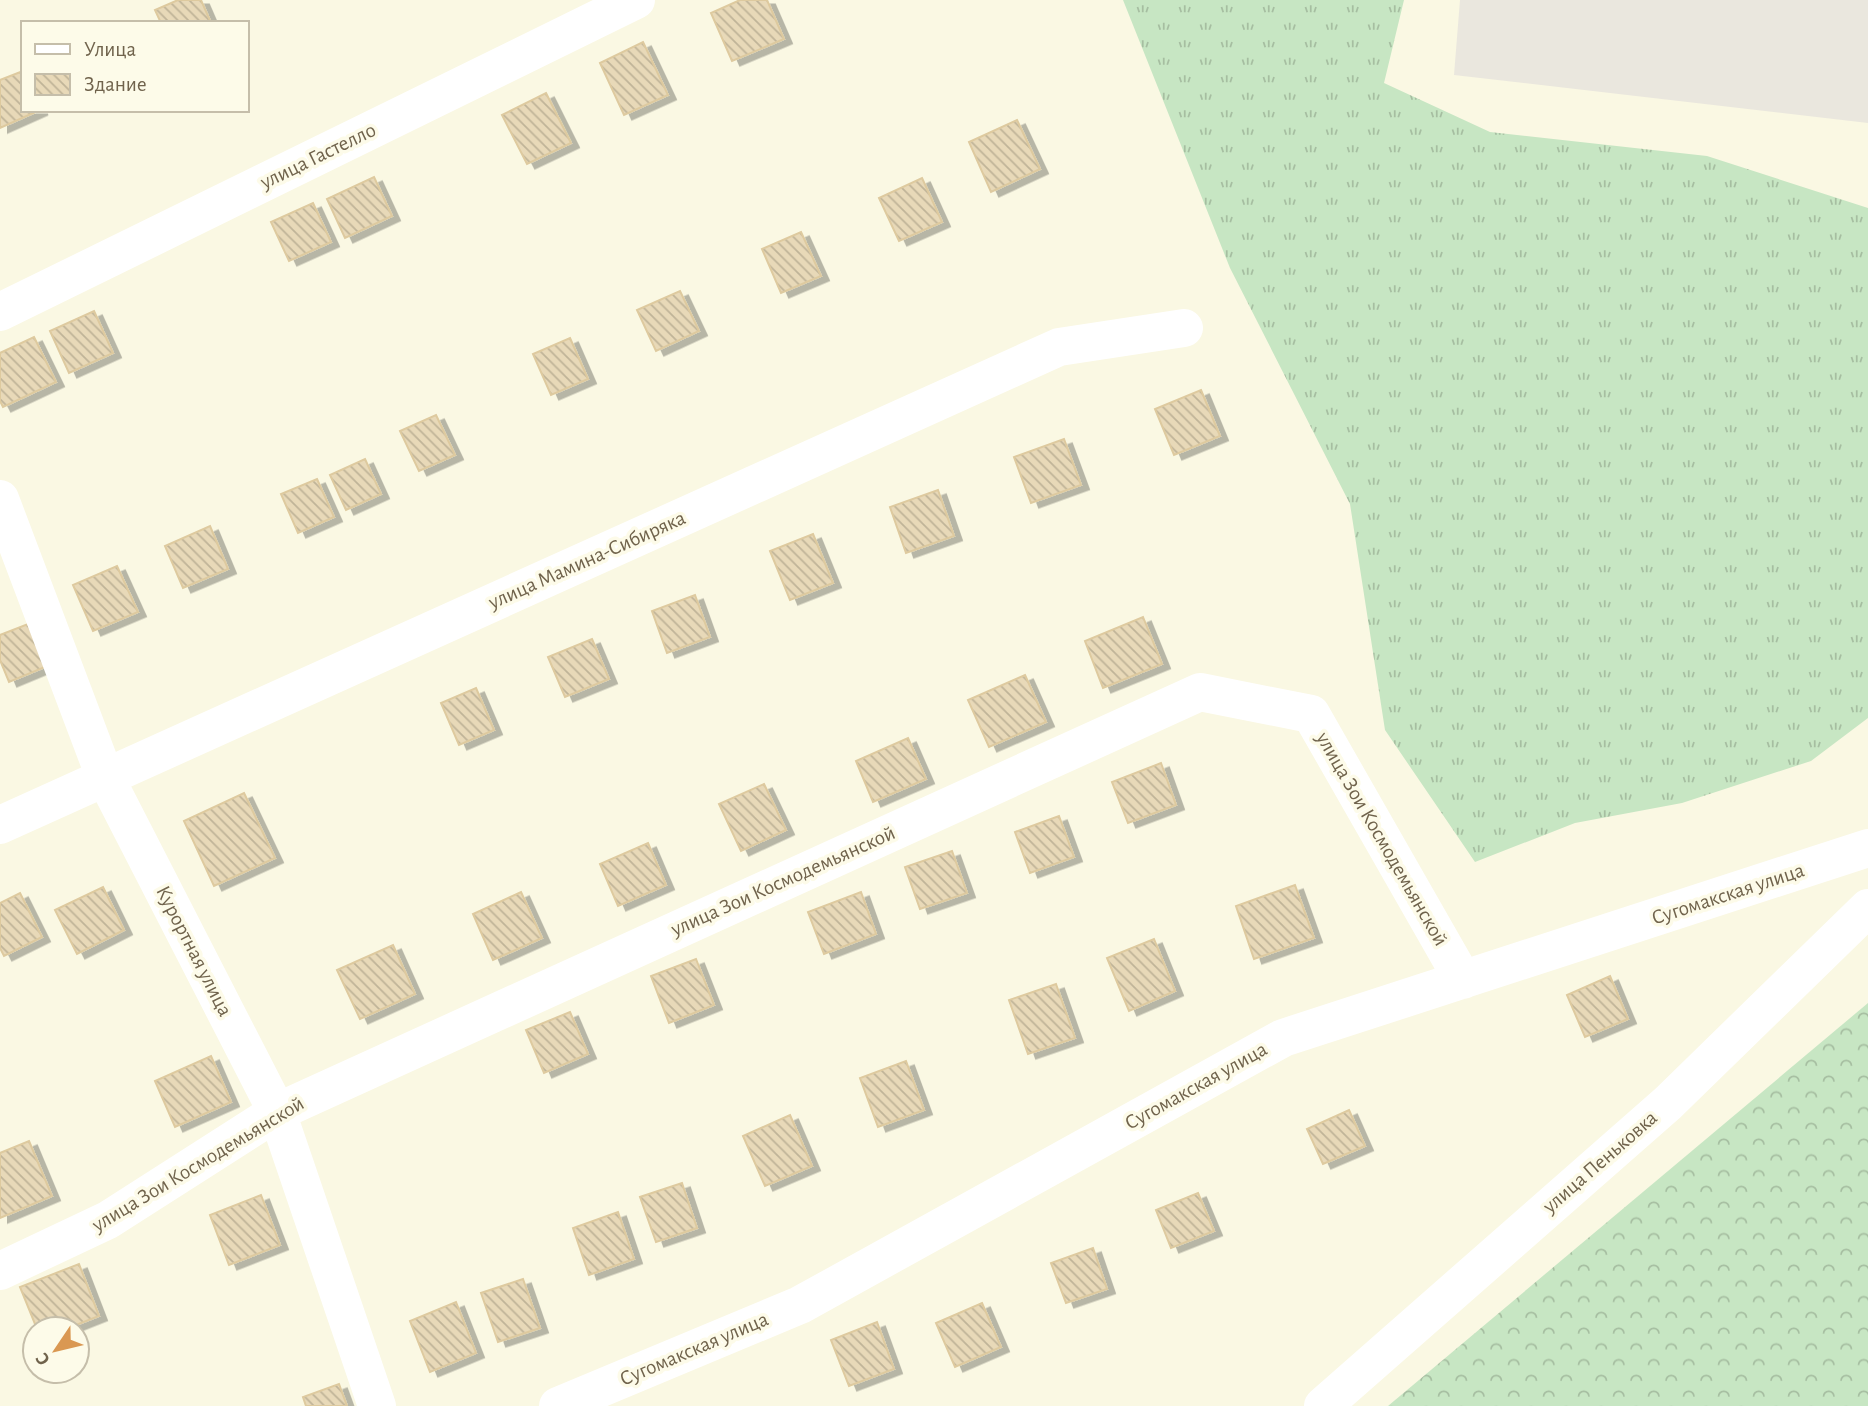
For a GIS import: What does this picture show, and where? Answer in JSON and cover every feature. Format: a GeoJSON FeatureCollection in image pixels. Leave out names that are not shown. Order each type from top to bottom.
{"type":"FeatureCollection","features":[{"type":"Feature","properties":{"kind":"street","name":"улица Гастелло"},"geometry":{"type":"LineString","coordinates":[[0,312],[636,0]]}},
{"type":"Feature","properties":{"kind":"street","name":"улица Мамина-Сибиряка"},"geometry":{"type":"LineString","coordinates":[[0,825],[1059,347],[1184,328]]}},
{"type":"Feature","properties":{"kind":"street","name":"Курортная улица"},"geometry":{"type":"LineString","coordinates":[[0,499],[105,778],[277,1112],[377,1406]]}},
{"type":"Feature","properties":{"kind":"street","name":"улица Зои Космодемьянской"},"geometry":{"type":"LineString","coordinates":[[0,1271],[108,1220],[277,1112],[1200,692],[1311,714],[1463,980]]}},
{"type":"Feature","properties":{"kind":"street","name":"Сугомакская улица"},"geometry":{"type":"LineString","coordinates":[[558,1406],[800,1305],[1283,1038],[1868,848]]}},
{"type":"Feature","properties":{"kind":"street","name":"улица Пеньковка"},"geometry":{"type":"LineString","coordinates":[[1323,1406],[1668,1103],[1868,908]]}},
{"type":"Feature","properties":{"kind":"shaded area"},"geometry":{"type":"Polygon","coordinates":[[[1460,0],[1868,0],[1868,123],[1454,75],[1460,0]]]}},
{"type":"Feature","properties":{"kind":"green space"},"geometry":{"type":"Polygon","coordinates":[[[1123,0],[1404,0],[1384,83],[1490,132],[1707,156],[1868,208],[1868,718],[1811,761],[1682,803],[1575,823],[1475,862],[1385,730],[1350,504],[1230,268],[1123,0]]]}},
{"type":"Feature","properties":{"kind":"green space"},"geometry":{"type":"Polygon","coordinates":[[[1868,1003],[1868,1406],[1388,1406],[1868,1003]]]}},
{"type":"Feature","properties":{"kind":"building"},"geometry":{"type":"Polygon","coordinates":[[[178,0],[201,0],[210,21],[160,21],[155,10],[178,0]]]}},
{"type":"Feature","properties":{"kind":"building"},"geometry":{"type":"Polygon","coordinates":[[[740,0],[767,0],[784,39],[732,61],[711,13],[740,0]]]}},
{"type":"Feature","properties":{"kind":"building"},"geometry":{"type":"Polygon","coordinates":[[[643,42],[668,95],[624,115],[600,63],[643,42]]]}},
{"type":"Feature","properties":{"kind":"building"},"geometry":{"type":"Polygon","coordinates":[[[21,72],[21,112],[36,112],[0,128],[0,80],[21,72]]]}},
{"type":"Feature","properties":{"kind":"building"},"geometry":{"type":"Polygon","coordinates":[[[546,93],[571,143],[527,164],[502,115],[546,93]]]}},
{"type":"Feature","properties":{"kind":"building"},"geometry":{"type":"Polygon","coordinates":[[[1017,120],[1040,169],[991,192],[969,142],[1017,120]]]}},
{"type":"Feature","properties":{"kind":"building"},"geometry":{"type":"Polygon","coordinates":[[[374,177],[392,216],[345,238],[327,199],[374,177]]]}},
{"type":"Feature","properties":{"kind":"building"},"geometry":{"type":"Polygon","coordinates":[[[922,178],[942,222],[899,241],[879,198],[922,178]]]}},
{"type":"Feature","properties":{"kind":"building"},"geometry":{"type":"Polygon","coordinates":[[[313,203],[331,242],[289,261],[271,222],[313,203]]]}},
{"type":"Feature","properties":{"kind":"building"},"geometry":{"type":"Polygon","coordinates":[[[801,232],[821,276],[781,293],[762,249],[801,232]]]}},
{"type":"Feature","properties":{"kind":"building"},"geometry":{"type":"Polygon","coordinates":[[[680,291],[699,331],[656,351],[637,310],[680,291]]]}},
{"type":"Feature","properties":{"kind":"building"},"geometry":{"type":"Polygon","coordinates":[[[94,311],[113,353],[69,373],[50,331],[94,311]]]}},
{"type":"Feature","properties":{"kind":"building"},"geometry":{"type":"Polygon","coordinates":[[[34,337],[56,382],[3,407],[0,401],[0,353],[34,337]]]}},
{"type":"Feature","properties":{"kind":"building"},"geometry":{"type":"Polygon","coordinates":[[[570,338],[588,379],[551,395],[533,354],[570,338]]]}},
{"type":"Feature","properties":{"kind":"building"},"geometry":{"type":"Polygon","coordinates":[[[1201,390],[1220,436],[1174,455],[1155,409],[1201,390]]]}},
{"type":"Feature","properties":{"kind":"building"},"geometry":{"type":"Polygon","coordinates":[[[436,415],[455,455],[419,471],[400,431],[436,415]]]}},
{"type":"Feature","properties":{"kind":"building"},"geometry":{"type":"Polygon","coordinates":[[[1064,439],[1081,485],[1031,503],[1014,457],[1064,439]]]}},
{"type":"Feature","properties":{"kind":"building"},"geometry":{"type":"Polygon","coordinates":[[[365,459],[381,494],[346,510],[330,475],[365,459]]]}},
{"type":"Feature","properties":{"kind":"building"},"geometry":{"type":"Polygon","coordinates":[[[317,479],[334,517],[298,533],[281,494],[317,479]]]}},
{"type":"Feature","properties":{"kind":"building"},"geometry":{"type":"Polygon","coordinates":[[[938,490],[954,536],[906,553],[890,507],[938,490]]]}},
{"type":"Feature","properties":{"kind":"building"},"geometry":{"type":"Polygon","coordinates":[[[210,526],[228,569],[183,588],[165,546],[210,526]]]}},
{"type":"Feature","properties":{"kind":"building"},"geometry":{"type":"Polygon","coordinates":[[[813,534],[833,583],[790,600],[770,551],[813,534]]]}},
{"type":"Feature","properties":{"kind":"building"},"geometry":{"type":"Polygon","coordinates":[[[117,566],[138,612],[93,631],[73,585],[117,566]]]}},
{"type":"Feature","properties":{"kind":"building"},"geometry":{"type":"Polygon","coordinates":[[[695,595],[710,637],[667,653],[652,611],[695,595]]]}},
{"type":"Feature","properties":{"kind":"building"},"geometry":{"type":"Polygon","coordinates":[[[1143,617],[1162,664],[1103,688],[1085,641],[1143,617]]]}},
{"type":"Feature","properties":{"kind":"building"},"geometry":{"type":"Polygon","coordinates":[[[28,624],[45,667],[9,682],[0,660],[0,635],[28,624]]]}},
{"type":"Feature","properties":{"kind":"building"},"geometry":{"type":"Polygon","coordinates":[[[592,639],[609,679],[565,697],[548,657],[592,639]]]}},
{"type":"Feature","properties":{"kind":"building"},"geometry":{"type":"Polygon","coordinates":[[[1025,675],[1046,722],[989,747],[968,700],[1025,675]]]}},
{"type":"Feature","properties":{"kind":"building"},"geometry":{"type":"Polygon","coordinates":[[[476,688],[494,730],[459,745],[441,703],[476,688]]]}},
{"type":"Feature","properties":{"kind":"building"},"geometry":{"type":"Polygon","coordinates":[[[908,738],[926,779],[873,802],[856,761],[908,738]]]}},
{"type":"Feature","properties":{"kind":"building"},"geometry":{"type":"Polygon","coordinates":[[[1161,763],[1176,805],[1128,823],[1112,782],[1161,763]]]}},
{"type":"Feature","properties":{"kind":"building"},"geometry":{"type":"Polygon","coordinates":[[[764,784],[786,830],[741,851],[719,804],[764,784]]]}},
{"type":"Feature","properties":{"kind":"building"},"geometry":{"type":"Polygon","coordinates":[[[244,793],[275,858],[214,886],[184,821],[244,793]]]}},
{"type":"Feature","properties":{"kind":"building"},"geometry":{"type":"Polygon","coordinates":[[[1059,816],[1074,857],[1030,873],[1015,832],[1059,816]]]}},
{"type":"Feature","properties":{"kind":"building"},"geometry":{"type":"Polygon","coordinates":[[[648,843],[666,885],[618,906],[600,864],[648,843]]]}},
{"type":"Feature","properties":{"kind":"building"},"geometry":{"type":"Polygon","coordinates":[[[952,851],[967,893],[920,909],[905,867],[952,851]]]}},
{"type":"Feature","properties":{"kind":"building"},"geometry":{"type":"Polygon","coordinates":[[[1295,885],[1314,938],[1254,959],[1236,906],[1295,885]]]}},
{"type":"Feature","properties":{"kind":"building"},"geometry":{"type":"Polygon","coordinates":[[[103,887],[124,930],[77,954],[55,910],[103,887]]]}},
{"type":"Feature","properties":{"kind":"building"},"geometry":{"type":"Polygon","coordinates":[[[521,892],[542,938],[493,960],[473,914],[521,892]]]}},
{"type":"Feature","properties":{"kind":"building"},"geometry":{"type":"Polygon","coordinates":[[[861,892],[876,934],[824,954],[808,912],[861,892]]]}},
{"type":"Feature","properties":{"kind":"building"},"geometry":{"type":"Polygon","coordinates":[[[20,893],[42,937],[4,956],[0,948],[0,903],[20,893]]]}},
{"type":"Feature","properties":{"kind":"building"},"geometry":{"type":"Polygon","coordinates":[[[1154,939],[1175,991],[1129,1011],[1107,958],[1154,939]]]}},
{"type":"Feature","properties":{"kind":"building"},"geometry":{"type":"Polygon","coordinates":[[[393,945],[415,994],[360,1019],[337,970],[393,945]]]}},
{"type":"Feature","properties":{"kind":"building"},"geometry":{"type":"Polygon","coordinates":[[[696,959],[714,1005],[669,1023],[651,976],[696,959]]]}},
{"type":"Feature","properties":{"kind":"building"},"geometry":{"type":"Polygon","coordinates":[[[1610,976],[1628,1019],[1585,1037],[1567,995],[1610,976]]]}},
{"type":"Feature","properties":{"kind":"building"},"geometry":{"type":"Polygon","coordinates":[[[1056,984],[1075,1038],[1028,1054],[1009,1000],[1056,984]]]}},
{"type":"Feature","properties":{"kind":"building"},"geometry":{"type":"Polygon","coordinates":[[[570,1012],[588,1054],[544,1073],[526,1030],[570,1012]]]}},
{"type":"Feature","properties":{"kind":"building"},"geometry":{"type":"Polygon","coordinates":[[[211,1056],[231,1102],[175,1127],[155,1081],[211,1056]]]}},
{"type":"Feature","properties":{"kind":"building"},"geometry":{"type":"Polygon","coordinates":[[[906,1061],[924,1110],[878,1127],[860,1078],[906,1061]]]}},
{"type":"Feature","properties":{"kind":"building"},"geometry":{"type":"Polygon","coordinates":[[[1349,1110],[1365,1146],[1323,1164],[1307,1129],[1349,1110]]]}},
{"type":"Feature","properties":{"kind":"building"},"geometry":{"type":"Polygon","coordinates":[[[790,1115],[812,1166],[765,1186],[743,1136],[790,1115]]]}},
{"type":"Feature","properties":{"kind":"building"},"geometry":{"type":"Polygon","coordinates":[[[29,1141],[52,1196],[0,1218],[0,1153],[29,1141]]]}},
{"type":"Feature","properties":{"kind":"building"},"geometry":{"type":"Polygon","coordinates":[[[682,1183],[697,1228],[656,1242],[640,1197],[682,1183]]]}},
{"type":"Feature","properties":{"kind":"building"},"geometry":{"type":"Polygon","coordinates":[[[1198,1193],[1214,1231],[1171,1248],[1156,1210],[1198,1193]]]}},
{"type":"Feature","properties":{"kind":"building"},"geometry":{"type":"Polygon","coordinates":[[[261,1195],[280,1245],[229,1265],[210,1215],[261,1195]]]}},
{"type":"Feature","properties":{"kind":"building"},"geometry":{"type":"Polygon","coordinates":[[[618,1212],[634,1259],[589,1275],[573,1228],[618,1212]]]}},
{"type":"Feature","properties":{"kind":"building"},"geometry":{"type":"Polygon","coordinates":[[[1093,1248],[1107,1289],[1066,1303],[1051,1263],[1093,1248]]]}},
{"type":"Feature","properties":{"kind":"building"},"geometry":{"type":"Polygon","coordinates":[[[79,1264],[99,1316],[91,1319],[91,1315],[31,1315],[20,1287],[79,1264]]]}},
{"type":"Feature","properties":{"kind":"building"},"geometry":{"type":"Polygon","coordinates":[[[523,1279],[540,1328],[498,1342],[481,1293],[523,1279]]]}},
{"type":"Feature","properties":{"kind":"building"},"geometry":{"type":"Polygon","coordinates":[[[456,1302],[476,1353],[430,1372],[410,1321],[456,1302]]]}},
{"type":"Feature","properties":{"kind":"building"},"geometry":{"type":"Polygon","coordinates":[[[982,1303],[1001,1347],[955,1367],[936,1323],[982,1303]]]}},
{"type":"Feature","properties":{"kind":"building"},"geometry":{"type":"Polygon","coordinates":[[[877,1322],[894,1369],[849,1386],[831,1340],[877,1322]]]}},
{"type":"Feature","properties":{"kind":"building"},"geometry":{"type":"Polygon","coordinates":[[[339,1384],[347,1406],[306,1406],[303,1397],[339,1384]]]}}]}
